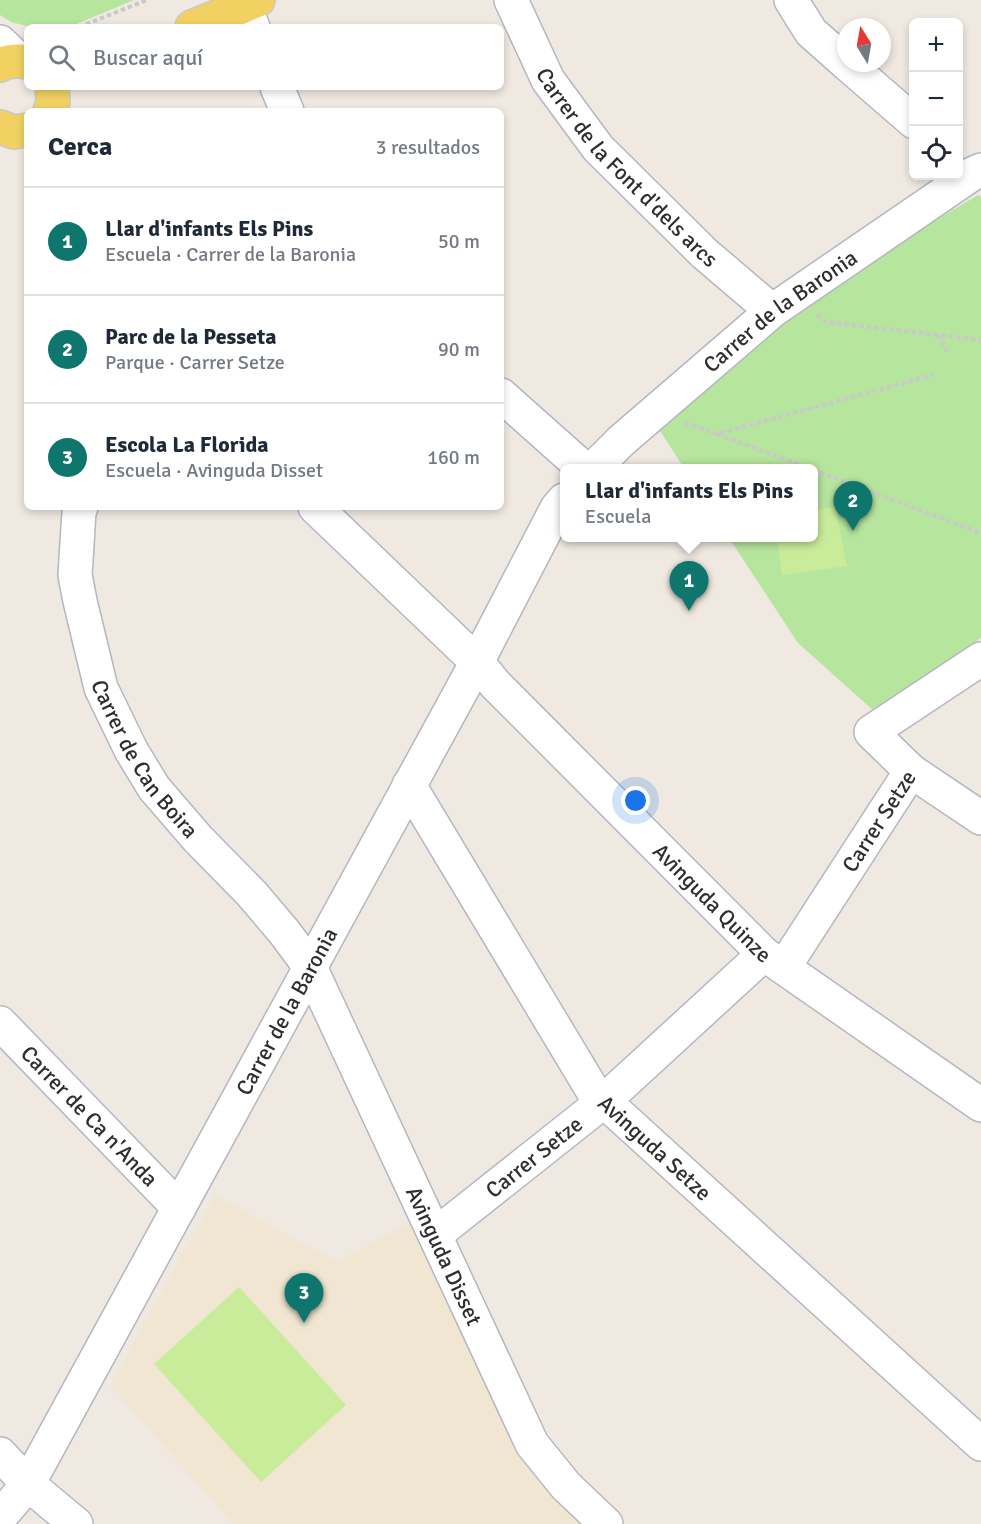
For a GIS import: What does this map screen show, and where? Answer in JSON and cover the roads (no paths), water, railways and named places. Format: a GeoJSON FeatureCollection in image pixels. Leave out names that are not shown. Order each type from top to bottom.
{"type":"FeatureCollection","features":[{"type":"Feature","properties":{"kind":"main road"},"geometry":{"type":"LineString","coordinates":[[203,24],[252,11]]}},
{"type":"Feature","properties":{"kind":"street","name":"Carrer de la Font d'dels arcs"},"geometry":{"type":"LineString","coordinates":[[511,0],[548,80],[598,148],[704,253],[772,311]]}},
{"type":"Feature","properties":{"kind":"street"},"geometry":{"type":"LineString","coordinates":[[791,0],[812,32],[837,55]]}},
{"type":"Feature","properties":{"kind":"street"},"geometry":{"type":"LineString","coordinates":[[856,72],[909,119]]}},
{"type":"Feature","properties":{"kind":"street"},"geometry":{"type":"LineString","coordinates":[[278,90],[286,108]]}},
{"type":"Feature","properties":{"kind":"street","name":"Carrer de la Baronia"},"geometry":{"type":"LineString","coordinates":[[598,464],[621,441],[772,311],[973,172]]}},
{"type":"Feature","properties":{"kind":"street"},"geometry":{"type":"LineString","coordinates":[[504,398],[579,464]]}},
{"type":"Feature","properties":{"kind":"street","name":"Carrer de la Baronia"},"geometry":{"type":"LineString","coordinates":[[0,1517],[28,1484],[477,662],[560,505]]}},
{"type":"Feature","properties":{"kind":"street","name":"Carrer de Can Boira"},"geometry":{"type":"LineString","coordinates":[[80,510],[75,575],[80,601],[101,688],[131,750],[154,788],[198,839],[252,894],[310,967]]}},
{"type":"Feature","properties":{"kind":"street","name":"Avinguda Quinze"},"geometry":{"type":"LineString","coordinates":[[318,510],[477,662],[495,684],[774,960],[981,1105]]}},
{"type":"Feature","properties":{"kind":"street","name":"Carrer Setze"},"geometry":{"type":"LineString","coordinates":[[435,1235],[604,1101],[774,960],[911,771],[871,732],[981,659]]}},
{"type":"Feature","properties":{"kind":"street"},"geometry":{"type":"LineString","coordinates":[[911,771],[981,818]]}},
{"type":"Feature","properties":{"kind":"street","name":"Avinguda Setze"},"geometry":{"type":"LineString","coordinates":[[409,785],[593,1090],[981,1444]]}},
{"type":"Feature","properties":{"kind":"street","name":"Avinguda Disset"},"geometry":{"type":"LineString","coordinates":[[310,967],[532,1444],[566,1486],[606,1524]]}},
{"type":"Feature","properties":{"kind":"street","name":"Carrer de Ca n'Anda"},"geometry":{"type":"LineString","coordinates":[[0,1023],[179,1208]]}},
{"type":"Feature","properties":{"kind":"street"},"geometry":{"type":"LineString","coordinates":[[0,1454],[28,1484],[76,1524]]}},
{"type":"Feature","properties":{"kind":"place","name":"Parc de la Pesseta"},"geometry":{"type":"Point","coordinates":[853,531]}},
{"type":"Feature","properties":{"kind":"place","name":"Llar d'infants Els Pins"},"geometry":{"type":"Point","coordinates":[689,611]}},
{"type":"Feature","properties":{"kind":"place","name":"Escola La Florida"},"geometry":{"type":"Point","coordinates":[304,1323]}}]}
